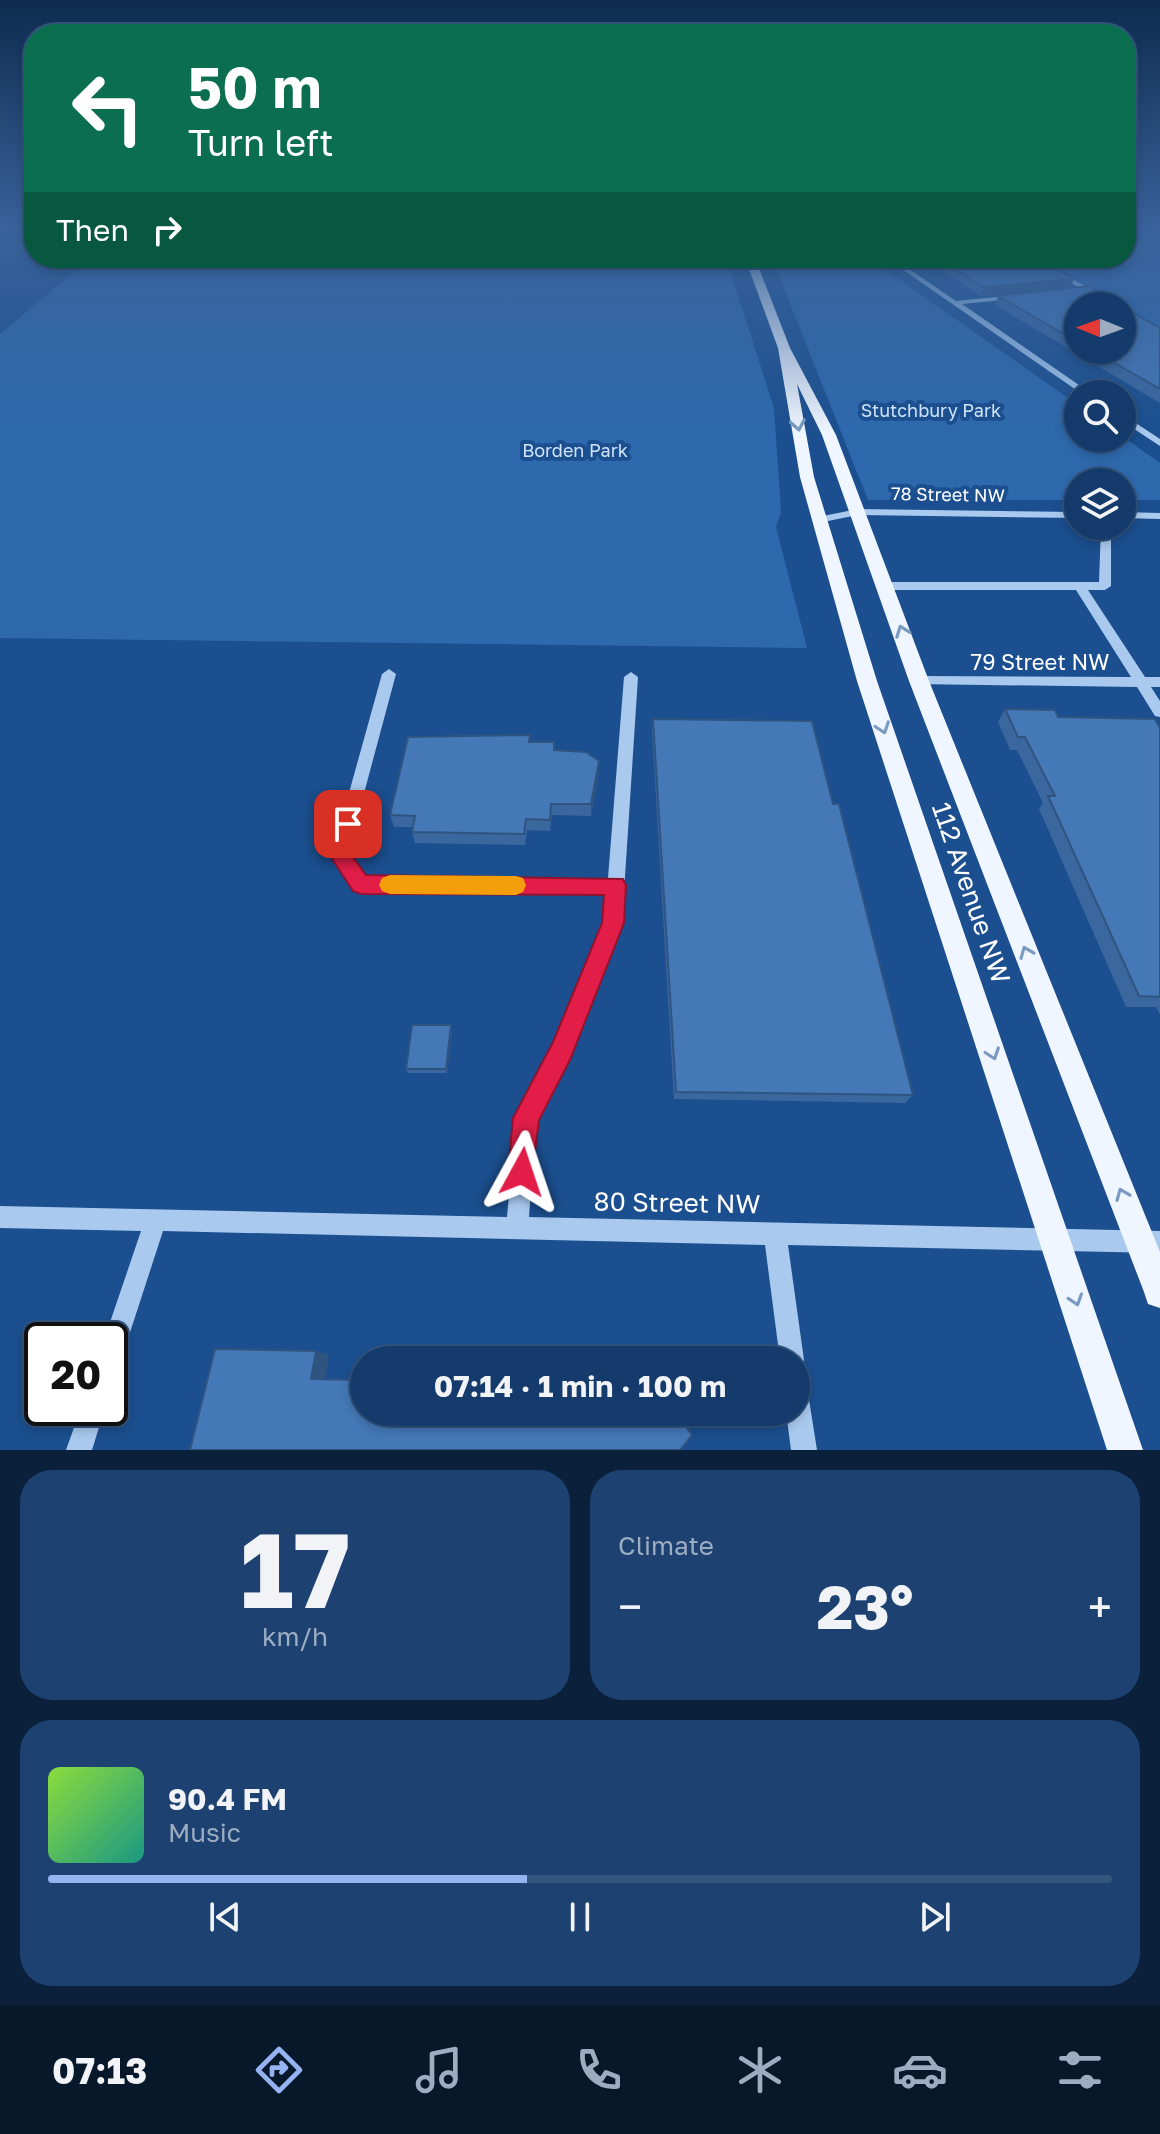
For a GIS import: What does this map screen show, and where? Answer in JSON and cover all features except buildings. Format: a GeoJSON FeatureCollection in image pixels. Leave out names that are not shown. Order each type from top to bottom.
{"type":"FeatureCollection","features":[{"type":"Feature","properties":{"kind":"main road","name":"112 Avenue NW"},"geometry":{"type":"LineString","coordinates":[[765,299],[784,348],[823,422],[919,681],[1150,1242],[1160,1292]]}},
{"type":"Feature","properties":{"kind":"main road","name":"112 Avenue NW"},"geometry":{"type":"LineString","coordinates":[[784,348],[818,520],[867,681],[1125,1450]]}},
{"type":"Feature","properties":{"kind":"street"},"geometry":{"type":"LineString","coordinates":[[949,299],[1068,380]]}},
{"type":"Feature","properties":{"kind":"street"},"geometry":{"type":"LineString","coordinates":[[955,303],[1000,299]]}},
{"type":"Feature","properties":{"kind":"street"},"geometry":{"type":"LineString","coordinates":[[1136,427],[1160,443]]}},
{"type":"Feature","properties":{"kind":"street","name":"78 Street NW"},"geometry":{"type":"LineString","coordinates":[[818,520],[858,512],[1064,515]]}},
{"type":"Feature","properties":{"kind":"street"},"geometry":{"type":"LineString","coordinates":[[1136,515],[1160,516]]}},
{"type":"Feature","properties":{"kind":"street"},"geometry":{"type":"LineString","coordinates":[[886,586],[1105,586],[1106,540]]}},
{"type":"Feature","properties":{"kind":"street"},"geometry":{"type":"LineString","coordinates":[[1080,586],[1160,712]]}},
{"type":"Feature","properties":{"kind":"street"},"geometry":{"type":"LineString","coordinates":[[389,674],[340,854],[361,885],[615,885]]}},
{"type":"Feature","properties":{"kind":"street"},"geometry":{"type":"LineString","coordinates":[[517,1227],[526,1118],[561,1051],[613,923],[631,677]]}},
{"type":"Feature","properties":{"kind":"street","name":"79 Street NW"},"geometry":{"type":"LineString","coordinates":[[919,681],[1160,682]]}},
{"type":"Feature","properties":{"kind":"street","name":"80 Street NW"},"geometry":{"type":"LineString","coordinates":[[0,1217],[1150,1242]]}},
{"type":"Feature","properties":{"kind":"street"},"geometry":{"type":"LineString","coordinates":[[122,1322],[156,1220]]}},
{"type":"Feature","properties":{"kind":"street"},"geometry":{"type":"LineString","coordinates":[[775,1233],[790,1346]]}},
{"type":"Feature","properties":{"kind":"street"},"geometry":{"type":"LineString","coordinates":[[79,1450],[87,1426]]}},
{"type":"Feature","properties":{"kind":"street"},"geometry":{"type":"LineString","coordinates":[[801,1426],[804,1450]]}},
{"type":"Feature","properties":{"kind":"green space","name":"Borden Park"},"geometry":{"type":"Polygon","coordinates":[[[42,299],[739,299],[774,408],[781,512],[776,527],[807,648],[0,638],[0,334],[42,299]]]}},
{"type":"Feature","properties":{"kind":"green space","name":"Stutchbury Park"},"geometry":{"type":"Polygon","coordinates":[[[788,299],[927,299],[1064,395],[1064,452],[1136,452],[1136,446],[1160,463],[1160,500],[1136,500],[1136,468],[1064,468],[1064,500],[868,500],[788,299]]]}},
{"type":"Feature","properties":{"kind":"green space"},"geometry":{"type":"Polygon","coordinates":[[[1136,299],[1160,299],[1160,330],[1136,315],[1136,299]]]}},
{"type":"Feature","properties":{"kind":"slow traffic"},"geometry":{"type":"LineString","coordinates":[[390,885],[516,885]]}},
{"type":"Feature","properties":{"kind":"route"},"geometry":{"type":"LineString","coordinates":[[348,824],[340,854],[361,885],[615,885],[613,923],[561,1051],[526,1118],[522,1172]]}}]}
